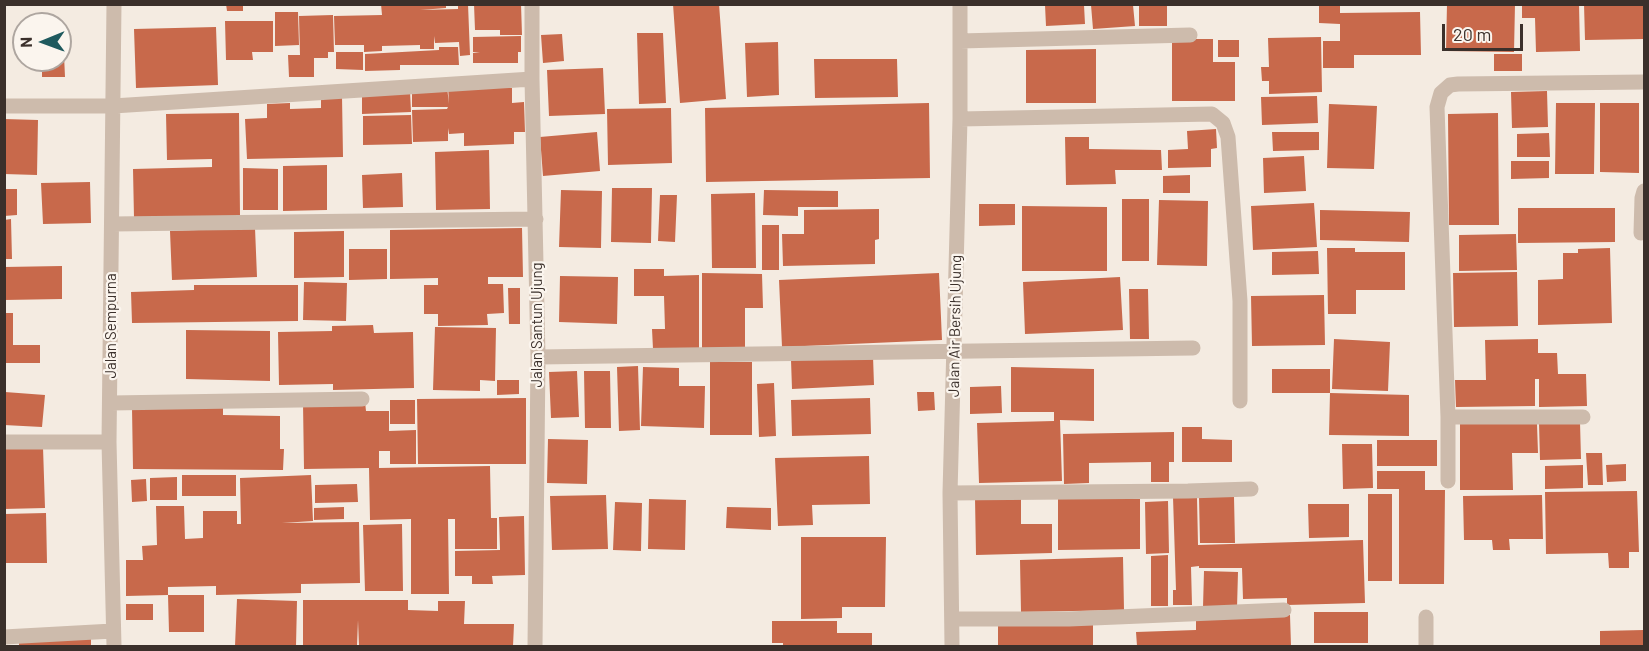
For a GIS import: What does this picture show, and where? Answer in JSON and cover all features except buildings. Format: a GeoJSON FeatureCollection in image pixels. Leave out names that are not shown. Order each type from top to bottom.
{"type":"FeatureCollection","features":[{"type":"Feature","properties":{"kind":"street","name":"Jalan Sempurna"},"geometry":{"type":"LineString","coordinates":[[113,639],[109,442],[114,4]]}},
{"type":"Feature","properties":{"kind":"street","name":"Jalan Santun Ujung"},"geometry":{"type":"LineString","coordinates":[[532,4],[538,357],[535,646]]}},
{"type":"Feature","properties":{"kind":"street","name":"Jalan Air Bersih Ujung"},"geometry":{"type":"LineString","coordinates":[[952,646],[950,493],[960,118],[960,4]]}},
{"type":"Feature","properties":{"kind":"street"},"geometry":{"type":"LineString","coordinates":[[960,41],[1190,35]]}},
{"type":"Feature","properties":{"kind":"street"},"geometry":{"type":"LineString","coordinates":[[4,106],[113,106],[532,79]]}},
{"type":"Feature","properties":{"kind":"street"},"geometry":{"type":"LineString","coordinates":[[1448,481],[1448,417],[1437,107],[1441,93],[1450,85],[1458,84],[1644,82]]}},
{"type":"Feature","properties":{"kind":"street"},"geometry":{"type":"LineString","coordinates":[[960,118],[1212,114],[1223,123],[1228,137],[1240,301],[1240,401]]}},
{"type":"Feature","properties":{"kind":"street"},"geometry":{"type":"LineString","coordinates":[[1641,233],[1644,191]]}},
{"type":"Feature","properties":{"kind":"street"},"geometry":{"type":"LineString","coordinates":[[112,224],[536,219]]}},
{"type":"Feature","properties":{"kind":"street"},"geometry":{"type":"LineString","coordinates":[[538,357],[1194,348]]}},
{"type":"Feature","properties":{"kind":"street"},"geometry":{"type":"LineString","coordinates":[[111,403],[362,399]]}},
{"type":"Feature","properties":{"kind":"street"},"geometry":{"type":"LineString","coordinates":[[1448,417],[1583,417]]}},
{"type":"Feature","properties":{"kind":"street"},"geometry":{"type":"LineString","coordinates":[[4,442],[109,442]]}},
{"type":"Feature","properties":{"kind":"street"},"geometry":{"type":"LineString","coordinates":[[950,493],[1251,489]]}},
{"type":"Feature","properties":{"kind":"street"},"geometry":{"type":"LineString","coordinates":[[952,619],[1069,619],[1284,610]]}},
{"type":"Feature","properties":{"kind":"street"},"geometry":{"type":"LineString","coordinates":[[1426,617],[1426,646]]}},
{"type":"Feature","properties":{"kind":"street"},"geometry":{"type":"LineString","coordinates":[[4,637],[113,639]]}}]}
